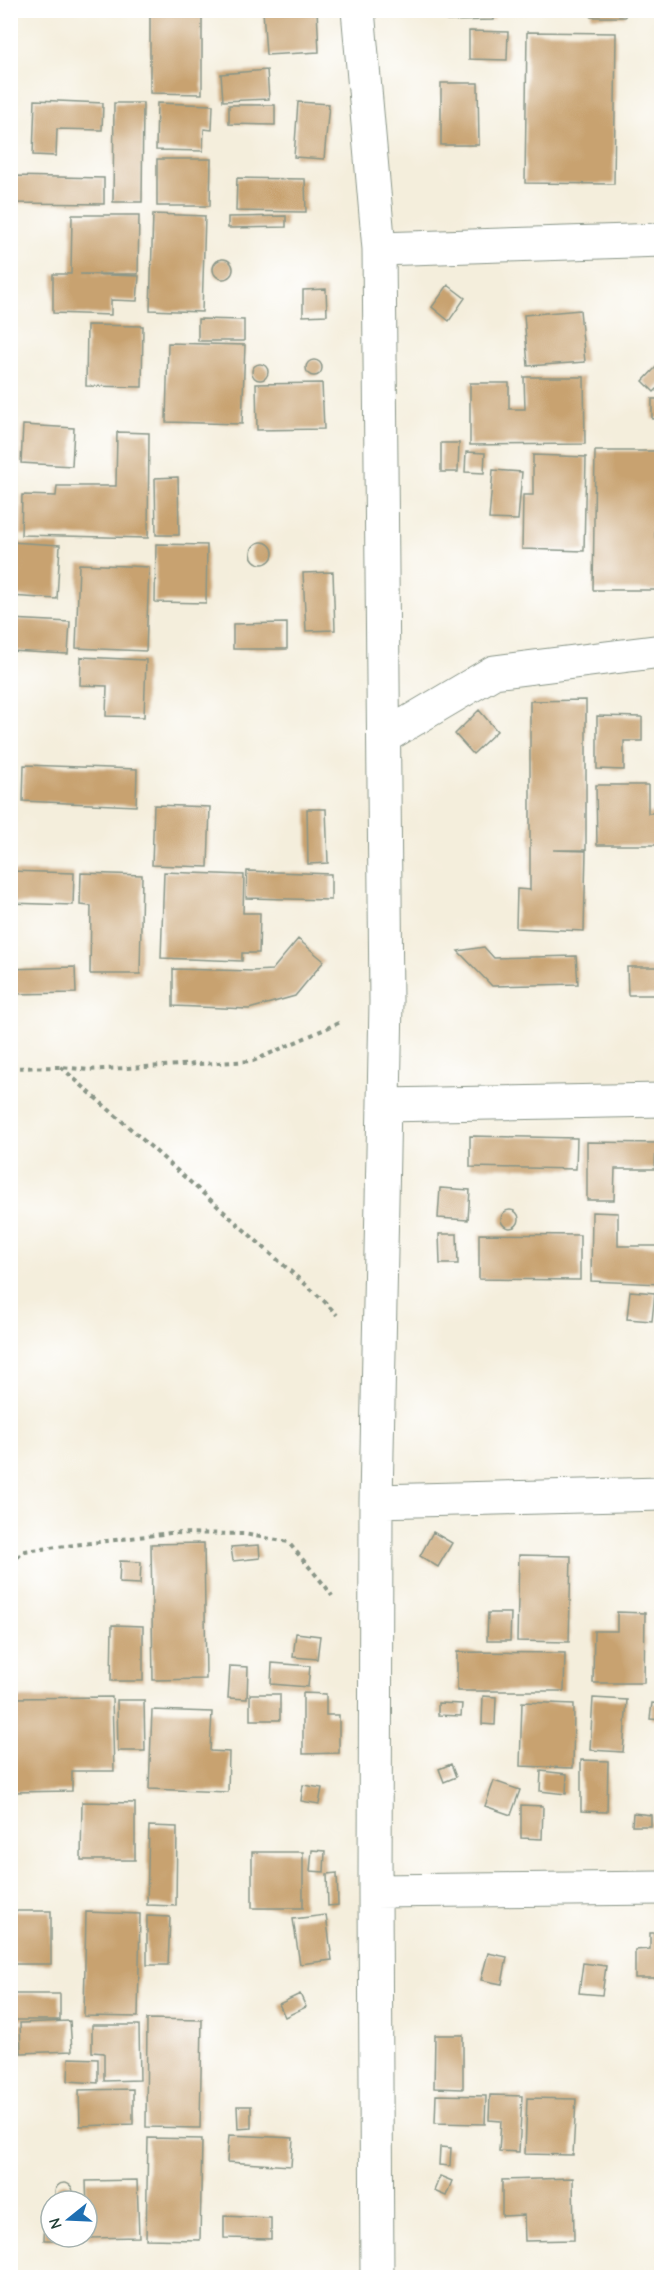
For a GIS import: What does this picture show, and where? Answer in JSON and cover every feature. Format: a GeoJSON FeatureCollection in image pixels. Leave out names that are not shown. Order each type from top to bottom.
{"type":"FeatureCollection","features":[{"type":"Feature","properties":{"kind":"street"},"geometry":{"type":"LineString","coordinates":[[358,10],[379,249],[384,737],[386,1002],[376,1501],[377,2277]]}},
{"type":"Feature","properties":{"kind":"street"},"geometry":{"type":"LineString","coordinates":[[379,249],[662,240]]}},
{"type":"Feature","properties":{"kind":"street"},"geometry":{"type":"LineString","coordinates":[[384,737],[494,672],[662,651]]}},
{"type":"Feature","properties":{"kind":"street"},"geometry":{"type":"LineString","coordinates":[[384,1105],[662,1100]]}},
{"type":"Feature","properties":{"kind":"street"},"geometry":{"type":"LineString","coordinates":[[376,1501],[662,1494]]}},
{"type":"Feature","properties":{"kind":"street"},"geometry":{"type":"LineString","coordinates":[[375,1891],[662,1888]]}},
{"type":"Feature","properties":{"kind":"path"},"geometry":{"type":"LineString","coordinates":[[10,1068],[61,1067],[88,1070],[253,1061],[386,1002]]}},
{"type":"Feature","properties":{"kind":"path"},"geometry":{"type":"LineString","coordinates":[[61,1067],[324,1301],[379,1362]]}},
{"type":"Feature","properties":{"kind":"path"},"geometry":{"type":"LineString","coordinates":[[10,1563],[25,1551],[118,1539],[170,1533],[243,1534],[288,1542],[332,1597]]}},
{"type":"Feature","properties":{"kind":"building"},"geometry":{"type":"Polygon","coordinates":[[[150,10],[202,10],[202,94],[150,93],[150,10]]]}},
{"type":"Feature","properties":{"kind":"building"},"geometry":{"type":"Polygon","coordinates":[[[263,10],[317,10],[319,52],[266,55],[263,10]]]}},
{"type":"Feature","properties":{"kind":"building"},"geometry":{"type":"Polygon","coordinates":[[[447,10],[494,10],[494,20],[447,21],[447,10]]]}},
{"type":"Feature","properties":{"kind":"building"},"geometry":{"type":"Polygon","coordinates":[[[592,10],[625,10],[625,17],[591,17],[592,10]]]}},
{"type":"Feature","properties":{"kind":"building"},"geometry":{"type":"Polygon","coordinates":[[[469,31],[508,32],[507,60],[469,59],[469,31]]]}},
{"type":"Feature","properties":{"kind":"building"},"geometry":{"type":"Polygon","coordinates":[[[527,32],[616,33],[614,184],[525,183],[527,32]]]}},
{"type":"Feature","properties":{"kind":"building"},"geometry":{"type":"Polygon","coordinates":[[[267,70],[269,99],[223,101],[221,74],[267,70]]]}},
{"type":"Feature","properties":{"kind":"building"},"geometry":{"type":"Polygon","coordinates":[[[441,83],[478,83],[479,145],[441,145],[441,83]]]}},
{"type":"Feature","properties":{"kind":"building"},"geometry":{"type":"Polygon","coordinates":[[[35,100],[103,103],[102,130],[57,129],[56,156],[33,155],[35,100]]]}},
{"type":"Feature","properties":{"kind":"building"},"geometry":{"type":"Polygon","coordinates":[[[298,102],[329,104],[324,159],[294,157],[298,102]]]}},
{"type":"Feature","properties":{"kind":"building"},"geometry":{"type":"Polygon","coordinates":[[[114,103],[143,103],[142,202],[113,202],[114,103]]]}},
{"type":"Feature","properties":{"kind":"building"},"geometry":{"type":"Polygon","coordinates":[[[157,103],[213,105],[212,130],[204,129],[203,151],[156,150],[157,103]]]}},
{"type":"Feature","properties":{"kind":"building"},"geometry":{"type":"Polygon","coordinates":[[[229,105],[275,105],[275,125],[229,124],[229,105]]]}},
{"type":"Feature","properties":{"kind":"building"},"geometry":{"type":"Polygon","coordinates":[[[157,159],[211,159],[210,206],[157,206],[157,159]]]}},
{"type":"Feature","properties":{"kind":"building"},"geometry":{"type":"Polygon","coordinates":[[[10,176],[104,178],[104,204],[10,203],[10,176]]]}},
{"type":"Feature","properties":{"kind":"building"},"geometry":{"type":"Polygon","coordinates":[[[237,178],[305,179],[306,212],[236,211],[237,178]]]}},
{"type":"Feature","properties":{"kind":"building"},"geometry":{"type":"Polygon","coordinates":[[[153,214],[205,216],[202,312],[150,310],[153,214]]]}},
{"type":"Feature","properties":{"kind":"building"},"geometry":{"type":"Polygon","coordinates":[[[72,215],[139,215],[138,274],[80,274],[139,276],[137,301],[111,300],[111,315],[53,313],[53,274],[71,274],[72,215]]]}},
{"type":"Feature","properties":{"kind":"building"},"geometry":{"type":"Polygon","coordinates":[[[286,216],[286,227],[228,228],[228,217],[286,216]]]}},
{"type":"Feature","properties":{"kind":"building"},"geometry":{"type":"Polygon","coordinates":[[[219,259],[227,259],[233,265],[233,273],[227,279],[219,279],[213,273],[213,265],[219,259]]]}},
{"type":"Feature","properties":{"kind":"building"},"geometry":{"type":"Polygon","coordinates":[[[448,285],[465,298],[449,321],[432,307],[448,285]]]}},
{"type":"Feature","properties":{"kind":"building"},"geometry":{"type":"Polygon","coordinates":[[[326,289],[327,315],[303,316],[303,290],[326,289]]]}},
{"type":"Feature","properties":{"kind":"building"},"geometry":{"type":"Polygon","coordinates":[[[580,310],[585,362],[528,366],[524,315],[580,310]]]}},
{"type":"Feature","properties":{"kind":"building"},"geometry":{"type":"Polygon","coordinates":[[[198,319],[244,320],[244,341],[198,341],[198,319]]]}},
{"type":"Feature","properties":{"kind":"building"},"geometry":{"type":"Polygon","coordinates":[[[87,325],[143,326],[142,387],[86,386],[87,325]]]}},
{"type":"Feature","properties":{"kind":"building"},"geometry":{"type":"Polygon","coordinates":[[[168,343],[245,345],[242,424],[166,422],[168,343]]]}},
{"type":"Feature","properties":{"kind":"building"},"geometry":{"type":"Polygon","coordinates":[[[314,360],[320,362],[322,368],[320,374],[314,376],[308,374],[306,368],[308,362],[314,360]]]}},
{"type":"Feature","properties":{"kind":"building"},"geometry":{"type":"Polygon","coordinates":[[[260,364],[266,366],[268,372],[266,378],[260,380],[254,378],[252,372],[254,366],[260,364]]]}},
{"type":"Feature","properties":{"kind":"building"},"geometry":{"type":"Polygon","coordinates":[[[657,366],[662,371],[662,384],[654,392],[643,381],[657,366]]]}},
{"type":"Feature","properties":{"kind":"building"},"geometry":{"type":"Polygon","coordinates":[[[524,377],[584,377],[585,444],[470,445],[470,383],[509,383],[509,409],[525,409],[524,377]]]}},
{"type":"Feature","properties":{"kind":"building"},"geometry":{"type":"Polygon","coordinates":[[[322,383],[324,429],[257,430],[256,384],[322,383]]]}},
{"type":"Feature","properties":{"kind":"building"},"geometry":{"type":"Polygon","coordinates":[[[652,399],[662,399],[662,418],[652,419],[652,399]]]}},
{"type":"Feature","properties":{"kind":"building"},"geometry":{"type":"Polygon","coordinates":[[[23,425],[74,428],[72,466],[21,463],[23,425]]]}},
{"type":"Feature","properties":{"kind":"building"},"geometry":{"type":"Polygon","coordinates":[[[117,432],[149,433],[148,538],[21,535],[22,495],[56,496],[57,486],[116,486],[117,432]]]}},
{"type":"Feature","properties":{"kind":"building"},"geometry":{"type":"Polygon","coordinates":[[[10,435],[14,435],[15,462],[10,462],[10,435]]]}},
{"type":"Feature","properties":{"kind":"building"},"geometry":{"type":"Polygon","coordinates":[[[441,443],[459,443],[458,472],[441,472],[441,443]]]}},
{"type":"Feature","properties":{"kind":"building"},"geometry":{"type":"Polygon","coordinates":[[[595,451],[662,451],[662,511],[656,511],[655,537],[662,537],[662,590],[593,590],[595,451]]]}},
{"type":"Feature","properties":{"kind":"building"},"geometry":{"type":"Polygon","coordinates":[[[466,452],[485,453],[484,473],[465,472],[466,452]]]}},
{"type":"Feature","properties":{"kind":"building"},"geometry":{"type":"Polygon","coordinates":[[[533,455],[586,457],[584,551],[522,549],[523,495],[533,495],[533,455]]]}},
{"type":"Feature","properties":{"kind":"building"},"geometry":{"type":"Polygon","coordinates":[[[493,470],[522,472],[518,520],[489,519],[493,470]]]}},
{"type":"Feature","properties":{"kind":"building"},"geometry":{"type":"Polygon","coordinates":[[[178,477],[179,535],[156,535],[155,478],[178,477]]]}},
{"type":"Feature","properties":{"kind":"building"},"geometry":{"type":"Polygon","coordinates":[[[10,542],[60,545],[57,599],[10,596],[10,542]]]}},
{"type":"Feature","properties":{"kind":"building"},"geometry":{"type":"Polygon","coordinates":[[[262,542],[270,545],[273,553],[270,561],[262,564],[254,561],[251,553],[254,545],[262,542]]]}},
{"type":"Feature","properties":{"kind":"building"},"geometry":{"type":"Polygon","coordinates":[[[156,544],[207,545],[206,603],[155,602],[156,544]]]}},
{"type":"Feature","properties":{"kind":"building"},"geometry":{"type":"Polygon","coordinates":[[[79,564],[149,567],[146,651],[76,648],[79,564]]]}},
{"type":"Feature","properties":{"kind":"building"},"geometry":{"type":"Polygon","coordinates":[[[333,572],[335,630],[306,631],[303,573],[333,572]]]}},
{"type":"Feature","properties":{"kind":"building"},"geometry":{"type":"Polygon","coordinates":[[[10,619],[70,622],[68,654],[10,651],[10,619]]]}},
{"type":"Feature","properties":{"kind":"building"},"geometry":{"type":"Polygon","coordinates":[[[287,623],[287,649],[233,649],[233,624],[287,623]]]}},
{"type":"Feature","properties":{"kind":"building"},"geometry":{"type":"Polygon","coordinates":[[[81,657],[146,660],[144,717],[106,716],[107,686],[80,685],[81,657]]]}},
{"type":"Feature","properties":{"kind":"building"},"geometry":{"type":"Polygon","coordinates":[[[586,700],[586,850],[553,850],[586,851],[584,931],[516,928],[517,889],[530,890],[530,701],[586,700]]]}},
{"type":"Feature","properties":{"kind":"building"},"geometry":{"type":"Polygon","coordinates":[[[479,710],[497,731],[473,754],[455,734],[479,710]]]}},
{"type":"Feature","properties":{"kind":"building"},"geometry":{"type":"Polygon","coordinates":[[[597,716],[642,717],[642,741],[624,741],[624,770],[597,769],[597,716]]]}},
{"type":"Feature","properties":{"kind":"building"},"geometry":{"type":"Polygon","coordinates":[[[24,765],[137,769],[136,806],[23,801],[24,765]]]}},
{"type":"Feature","properties":{"kind":"building"},"geometry":{"type":"Polygon","coordinates":[[[596,785],[648,785],[648,813],[662,813],[662,845],[597,845],[596,785]]]}},
{"type":"Feature","properties":{"kind":"building"},"geometry":{"type":"Polygon","coordinates":[[[154,805],[210,807],[208,867],[152,865],[154,805]]]}},
{"type":"Feature","properties":{"kind":"building"},"geometry":{"type":"Polygon","coordinates":[[[307,809],[326,809],[328,863],[308,864],[307,809]]]}},
{"type":"Feature","properties":{"kind":"building"},"geometry":{"type":"Polygon","coordinates":[[[10,871],[74,873],[73,905],[10,903],[10,871]]]}},
{"type":"Feature","properties":{"kind":"building"},"geometry":{"type":"Polygon","coordinates":[[[247,871],[331,874],[331,900],[246,898],[247,871]]]}},
{"type":"Feature","properties":{"kind":"building"},"geometry":{"type":"Polygon","coordinates":[[[164,872],[244,875],[243,913],[260,913],[259,953],[242,953],[242,961],[161,958],[164,872]]]}},
{"type":"Feature","properties":{"kind":"building"},"geometry":{"type":"Polygon","coordinates":[[[81,873],[142,875],[140,974],[90,974],[91,906],[80,905],[81,873]]]}},
{"type":"Feature","properties":{"kind":"building"},"geometry":{"type":"Polygon","coordinates":[[[298,939],[324,961],[295,996],[249,1009],[173,1006],[173,969],[272,970],[298,939]]]}},
{"type":"Feature","properties":{"kind":"building"},"geometry":{"type":"Polygon","coordinates":[[[484,947],[494,958],[576,956],[578,984],[492,986],[458,951],[484,947]]]}},
{"type":"Feature","properties":{"kind":"building"},"geometry":{"type":"Polygon","coordinates":[[[75,967],[76,993],[10,994],[10,969],[75,967]]]}},
{"type":"Feature","properties":{"kind":"building"},"geometry":{"type":"Polygon","coordinates":[[[627,967],[662,967],[662,995],[628,995],[627,967]]]}},
{"type":"Feature","properties":{"kind":"building"},"geometry":{"type":"Polygon","coordinates":[[[470,1136],[577,1138],[576,1169],[470,1167],[470,1136]]]}},
{"type":"Feature","properties":{"kind":"building"},"geometry":{"type":"Polygon","coordinates":[[[587,1142],[656,1143],[655,1169],[615,1169],[614,1200],[587,1200],[587,1142]]]}},
{"type":"Feature","properties":{"kind":"building"},"geometry":{"type":"Polygon","coordinates":[[[440,1188],[470,1190],[468,1220],[438,1218],[440,1188]]]}},
{"type":"Feature","properties":{"kind":"building"},"geometry":{"type":"Polygon","coordinates":[[[506,1210],[514,1210],[519,1215],[517,1226],[506,1228],[501,1223],[501,1215],[506,1210]]]}},
{"type":"Feature","properties":{"kind":"building"},"geometry":{"type":"Polygon","coordinates":[[[592,1212],[618,1213],[618,1246],[662,1246],[662,1284],[591,1281],[592,1212]]]}},
{"type":"Feature","properties":{"kind":"building"},"geometry":{"type":"Polygon","coordinates":[[[439,1234],[457,1234],[458,1264],[440,1264],[439,1234]]]}},
{"type":"Feature","properties":{"kind":"building"},"geometry":{"type":"Polygon","coordinates":[[[479,1234],[580,1235],[580,1280],[479,1279],[479,1234]]]}},
{"type":"Feature","properties":{"kind":"building"},"geometry":{"type":"Polygon","coordinates":[[[630,1291],[655,1293],[652,1321],[627,1319],[630,1291]]]}},
{"type":"Feature","properties":{"kind":"building"},"geometry":{"type":"Polygon","coordinates":[[[433,1532],[452,1543],[438,1567],[420,1556],[433,1532]]]}},
{"type":"Feature","properties":{"kind":"building"},"geometry":{"type":"Polygon","coordinates":[[[204,1543],[206,1679],[153,1680],[151,1544],[204,1543]]]}},
{"type":"Feature","properties":{"kind":"building"},"geometry":{"type":"Polygon","coordinates":[[[259,1545],[260,1558],[233,1561],[231,1547],[259,1545]]]}},
{"type":"Feature","properties":{"kind":"building"},"geometry":{"type":"Polygon","coordinates":[[[519,1555],[571,1556],[569,1642],[517,1641],[519,1555]]]}},
{"type":"Feature","properties":{"kind":"building"},"geometry":{"type":"Polygon","coordinates":[[[120,1561],[141,1562],[140,1584],[119,1583],[120,1561]]]}},
{"type":"Feature","properties":{"kind":"building"},"geometry":{"type":"Polygon","coordinates":[[[617,1612],[645,1613],[644,1683],[593,1683],[594,1631],[617,1631],[617,1612]]]}},
{"type":"Feature","properties":{"kind":"building"},"geometry":{"type":"Polygon","coordinates":[[[488,1613],[511,1613],[510,1641],[487,1641],[488,1613]]]}},
{"type":"Feature","properties":{"kind":"building"},"geometry":{"type":"Polygon","coordinates":[[[112,1625],[143,1626],[143,1681],[111,1681],[112,1625]]]}},
{"type":"Feature","properties":{"kind":"building"},"geometry":{"type":"Polygon","coordinates":[[[296,1633],[320,1636],[317,1659],[293,1657],[296,1633]]]}},
{"type":"Feature","properties":{"kind":"building"},"geometry":{"type":"Polygon","coordinates":[[[457,1652],[565,1653],[564,1691],[457,1691],[457,1652]]]}},
{"type":"Feature","properties":{"kind":"building"},"geometry":{"type":"Polygon","coordinates":[[[272,1663],[310,1666],[308,1687],[271,1684],[272,1663]]]}},
{"type":"Feature","properties":{"kind":"building"},"geometry":{"type":"Polygon","coordinates":[[[230,1666],[248,1667],[247,1699],[228,1698],[230,1666]]]}},
{"type":"Feature","properties":{"kind":"building"},"geometry":{"type":"Polygon","coordinates":[[[303,1693],[326,1694],[326,1715],[339,1715],[339,1753],[303,1754],[303,1693]]]}},
{"type":"Feature","properties":{"kind":"building"},"geometry":{"type":"Polygon","coordinates":[[[250,1694],[280,1694],[280,1720],[250,1720],[250,1694]]]}},
{"type":"Feature","properties":{"kind":"building"},"geometry":{"type":"Polygon","coordinates":[[[483,1696],[496,1697],[495,1725],[482,1724],[483,1696]]]}},
{"type":"Feature","properties":{"kind":"building"},"geometry":{"type":"Polygon","coordinates":[[[112,1697],[114,1771],[72,1771],[72,1791],[10,1792],[10,1698],[112,1697]]]}},
{"type":"Feature","properties":{"kind":"building"},"geometry":{"type":"Polygon","coordinates":[[[593,1698],[627,1700],[623,1752],[590,1750],[593,1698]]]}},
{"type":"Feature","properties":{"kind":"building"},"geometry":{"type":"Polygon","coordinates":[[[117,1700],[144,1700],[145,1751],[118,1751],[117,1700]]]}},
{"type":"Feature","properties":{"kind":"building"},"geometry":{"type":"Polygon","coordinates":[[[522,1702],[574,1704],[573,1768],[520,1766],[522,1702]]]}},
{"type":"Feature","properties":{"kind":"building"},"geometry":{"type":"Polygon","coordinates":[[[438,1703],[462,1704],[461,1716],[438,1715],[438,1703]]]}},
{"type":"Feature","properties":{"kind":"building"},"geometry":{"type":"Polygon","coordinates":[[[652,1703],[662,1704],[662,1720],[650,1719],[652,1703]]]}},
{"type":"Feature","properties":{"kind":"building"},"geometry":{"type":"Polygon","coordinates":[[[152,1710],[212,1712],[210,1751],[229,1752],[228,1792],[149,1789],[152,1710]]]}},
{"type":"Feature","properties":{"kind":"building"},"geometry":{"type":"Polygon","coordinates":[[[581,1760],[608,1761],[607,1812],[581,1811],[581,1760]]]}},
{"type":"Feature","properties":{"kind":"building"},"geometry":{"type":"Polygon","coordinates":[[[451,1764],[456,1777],[444,1782],[439,1769],[451,1764]]]}},
{"type":"Feature","properties":{"kind":"building"},"geometry":{"type":"Polygon","coordinates":[[[541,1771],[567,1774],[566,1794],[540,1791],[541,1771]]]}},
{"type":"Feature","properties":{"kind":"building"},"geometry":{"type":"Polygon","coordinates":[[[494,1781],[520,1790],[511,1815],[485,1806],[494,1781]]]}},
{"type":"Feature","properties":{"kind":"building"},"geometry":{"type":"Polygon","coordinates":[[[303,1785],[322,1788],[319,1804],[301,1801],[303,1785]]]}},
{"type":"Feature","properties":{"kind":"building"},"geometry":{"type":"Polygon","coordinates":[[[82,1802],[135,1803],[135,1860],[81,1860],[82,1802]]]}},
{"type":"Feature","properties":{"kind":"building"},"geometry":{"type":"Polygon","coordinates":[[[521,1805],[543,1806],[542,1839],[521,1838],[521,1805]]]}},
{"type":"Feature","properties":{"kind":"building"},"geometry":{"type":"Polygon","coordinates":[[[633,1813],[651,1815],[651,1826],[632,1826],[633,1813]]]}},
{"type":"Feature","properties":{"kind":"building"},"geometry":{"type":"Polygon","coordinates":[[[149,1826],[177,1827],[176,1906],[147,1905],[149,1826]]]}},
{"type":"Feature","properties":{"kind":"building"},"geometry":{"type":"Polygon","coordinates":[[[312,1850],[325,1851],[324,1872],[310,1871],[312,1850]]]}},
{"type":"Feature","properties":{"kind":"building"},"geometry":{"type":"Polygon","coordinates":[[[252,1852],[303,1852],[303,1908],[252,1908],[252,1852]]]}},
{"type":"Feature","properties":{"kind":"building"},"geometry":{"type":"Polygon","coordinates":[[[337,1873],[338,1905],[328,1906],[327,1874],[337,1873]]]}},
{"type":"Feature","properties":{"kind":"building"},"geometry":{"type":"Polygon","coordinates":[[[10,1911],[51,1911],[51,1964],[10,1964],[10,1911]]]}},
{"type":"Feature","properties":{"kind":"building"},"geometry":{"type":"Polygon","coordinates":[[[86,1912],[140,1914],[138,2017],[84,2016],[86,1912]]]}},
{"type":"Feature","properties":{"kind":"building"},"geometry":{"type":"Polygon","coordinates":[[[326,1915],[332,1960],[300,1964],[293,1919],[326,1915]]]}},
{"type":"Feature","properties":{"kind":"building"},"geometry":{"type":"Polygon","coordinates":[[[147,1916],[170,1917],[168,1965],[147,1965],[147,1916]]]}},
{"type":"Feature","properties":{"kind":"building"},"geometry":{"type":"Polygon","coordinates":[[[650,1933],[662,1933],[662,1978],[635,1978],[635,1950],[650,1949],[650,1933]]]}},
{"type":"Feature","properties":{"kind":"building"},"geometry":{"type":"Polygon","coordinates":[[[488,1953],[507,1957],[502,1984],[481,1980],[488,1953]]]}},
{"type":"Feature","properties":{"kind":"building"},"geometry":{"type":"Polygon","coordinates":[[[583,1963],[606,1966],[602,1995],[579,1993],[583,1963]]]}},
{"type":"Feature","properties":{"kind":"building"},"geometry":{"type":"Polygon","coordinates":[[[12,1994],[60,1994],[60,2020],[12,2020],[12,1994]]]}},
{"type":"Feature","properties":{"kind":"building"},"geometry":{"type":"Polygon","coordinates":[[[300,1994],[306,2007],[285,2017],[279,2004],[300,1994]]]}},
{"type":"Feature","properties":{"kind":"building"},"geometry":{"type":"Polygon","coordinates":[[[147,2019],[202,2020],[200,2128],[146,2127],[147,2019]]]}},
{"type":"Feature","properties":{"kind":"building"},"geometry":{"type":"Polygon","coordinates":[[[70,2021],[72,2051],[21,2053],[20,2023],[70,2021]]]}},
{"type":"Feature","properties":{"kind":"building"},"geometry":{"type":"Polygon","coordinates":[[[92,2025],[139,2025],[140,2080],[104,2081],[104,2053],[92,2052],[92,2025]]]}},
{"type":"Feature","properties":{"kind":"building"},"geometry":{"type":"Polygon","coordinates":[[[435,2035],[463,2035],[463,2089],[434,2088],[435,2035]]]}},
{"type":"Feature","properties":{"kind":"building"},"geometry":{"type":"Polygon","coordinates":[[[69,2058],[98,2059],[98,2083],[68,2081],[69,2058]]]}},
{"type":"Feature","properties":{"kind":"building"},"geometry":{"type":"Polygon","coordinates":[[[133,2089],[133,2124],[80,2126],[79,2090],[133,2089]]]}},
{"type":"Feature","properties":{"kind":"building"},"geometry":{"type":"Polygon","coordinates":[[[436,2095],[486,2096],[485,2124],[435,2123],[436,2095]]]}},
{"type":"Feature","properties":{"kind":"building"},"geometry":{"type":"Polygon","coordinates":[[[490,2095],[522,2096],[519,2152],[499,2151],[501,2121],[489,2120],[490,2095]]]}},
{"type":"Feature","properties":{"kind":"building"},"geometry":{"type":"Polygon","coordinates":[[[527,2098],[576,2099],[573,2155],[525,2154],[527,2098]]]}},
{"type":"Feature","properties":{"kind":"building"},"geometry":{"type":"Polygon","coordinates":[[[237,2106],[251,2106],[251,2128],[238,2129],[237,2106]]]}},
{"type":"Feature","properties":{"kind":"building"},"geometry":{"type":"Polygon","coordinates":[[[229,2135],[293,2138],[291,2166],[227,2162],[229,2135]]]}},
{"type":"Feature","properties":{"kind":"building"},"geometry":{"type":"Polygon","coordinates":[[[148,2138],[202,2139],[200,2240],[146,2239],[148,2138]]]}},
{"type":"Feature","properties":{"kind":"building"},"geometry":{"type":"Polygon","coordinates":[[[440,2147],[451,2148],[450,2166],[439,2165],[440,2147]]]}},
{"type":"Feature","properties":{"kind":"building"},"geometry":{"type":"Polygon","coordinates":[[[440,2176],[452,2181],[446,2196],[434,2191],[440,2176]]]}},
{"type":"Feature","properties":{"kind":"building"},"geometry":{"type":"Polygon","coordinates":[[[573,2178],[574,2240],[525,2241],[524,2215],[502,2216],[502,2180],[573,2178]]]}},
{"type":"Feature","properties":{"kind":"building"},"geometry":{"type":"Polygon","coordinates":[[[137,2180],[139,2237],[99,2238],[99,2189],[86,2189],[86,2181],[137,2180]]]}},
{"type":"Feature","properties":{"kind":"building"},"geometry":{"type":"Polygon","coordinates":[[[60,2183],[68,2183],[73,2188],[55,2189],[60,2183]]]}},
{"type":"Feature","properties":{"kind":"building"},"geometry":{"type":"Polygon","coordinates":[[[224,2216],[271,2218],[271,2239],[224,2238],[224,2216]]]}}]}
